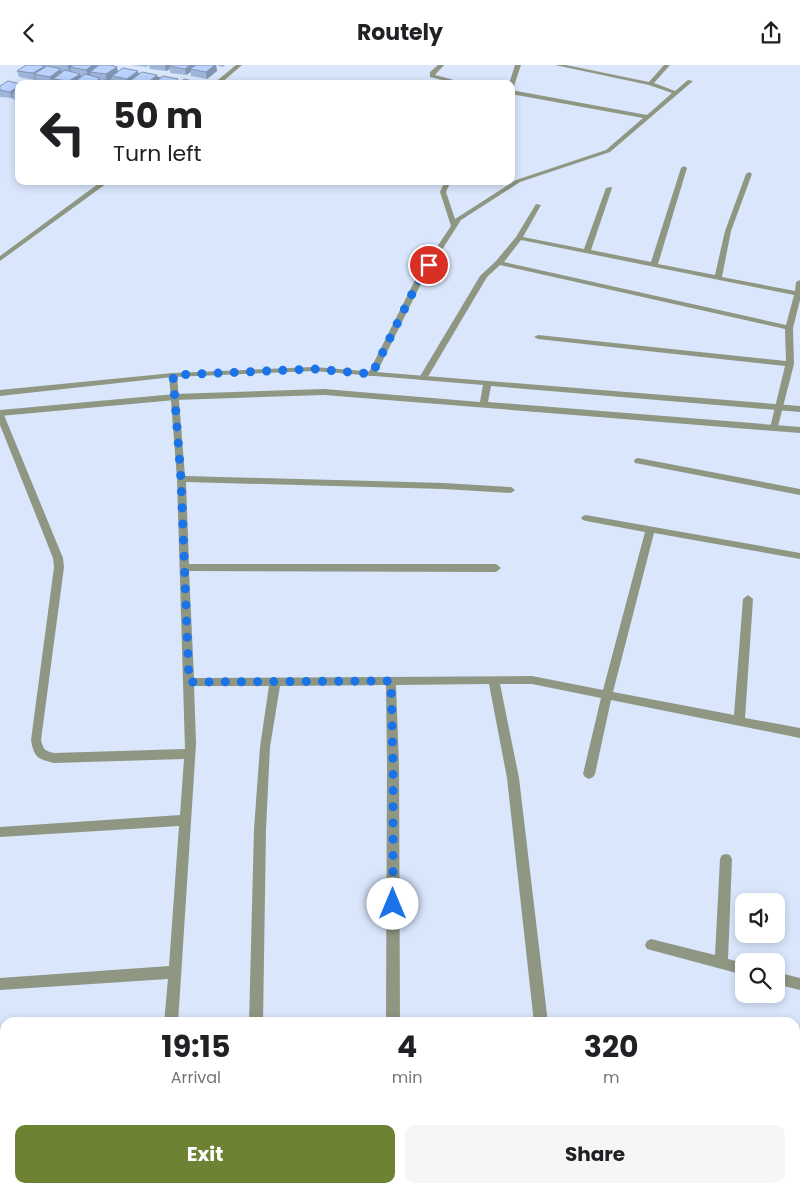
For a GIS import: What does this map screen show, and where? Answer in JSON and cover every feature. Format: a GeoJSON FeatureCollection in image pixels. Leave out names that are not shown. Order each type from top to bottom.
{"type":"FeatureCollection","features":[{"type":"Feature","properties":{"kind":"street"},"geometry":{"type":"LineString","coordinates":[[221,80],[239,65]]}},
{"type":"Feature","properties":{"kind":"street"},"geometry":{"type":"LineString","coordinates":[[441,65],[433,71],[432,77],[447,80]]}},
{"type":"Feature","properties":{"kind":"street"},"geometry":{"type":"LineString","coordinates":[[513,80],[518,65]]}},
{"type":"Feature","properties":{"kind":"street"},"geometry":{"type":"LineString","coordinates":[[560,65],[607,72],[677,93]]}},
{"type":"Feature","properties":{"kind":"street"},"geometry":{"type":"LineString","coordinates":[[650,84],[667,65]]}},
{"type":"Feature","properties":{"kind":"street"},"geometry":{"type":"LineString","coordinates":[[119,71],[165,80]]}},
{"type":"Feature","properties":{"kind":"street"},"geometry":{"type":"LineString","coordinates":[[515,183],[608,151],[690,81]]}},
{"type":"Feature","properties":{"kind":"street"},"geometry":{"type":"LineString","coordinates":[[515,93],[648,117]]}},
{"type":"Feature","properties":{"kind":"street"},"geometry":{"type":"LineString","coordinates":[[654,265],[684,168]]}},
{"type":"Feature","properties":{"kind":"street"},"geometry":{"type":"LineString","coordinates":[[718,277],[728,231],[749,173]]}},
{"type":"Feature","properties":{"kind":"street"},"geometry":{"type":"LineString","coordinates":[[0,259],[102,185]]}},
{"type":"Feature","properties":{"kind":"street"},"geometry":{"type":"LineString","coordinates":[[446,185],[443,192],[454,225]]}},
{"type":"Feature","properties":{"kind":"street"},"geometry":{"type":"LineString","coordinates":[[372,374],[420,278],[454,225],[465,214],[512,185]]}},
{"type":"Feature","properties":{"kind":"street"},"geometry":{"type":"LineString","coordinates":[[587,251],[609,188]]}},
{"type":"Feature","properties":{"kind":"street"},"geometry":{"type":"LineString","coordinates":[[423,378],[484,276],[499,263],[519,237],[538,205]]}},
{"type":"Feature","properties":{"kind":"street"},"geometry":{"type":"LineString","coordinates":[[519,237],[798,293]]}},
{"type":"Feature","properties":{"kind":"street"},"geometry":{"type":"LineString","coordinates":[[499,263],[789,328]]}},
{"type":"Feature","properties":{"kind":"street"},"geometry":{"type":"LineString","coordinates":[[774,428],[790,364],[789,328],[796,314],[800,282]]}},
{"type":"Feature","properties":{"kind":"street"},"geometry":{"type":"LineString","coordinates":[[538,337],[790,364]]}},
{"type":"Feature","properties":{"kind":"street"},"geometry":{"type":"LineString","coordinates":[[0,393],[173,375],[314,369],[800,409]]}},
{"type":"Feature","properties":{"kind":"street"},"geometry":{"type":"LineString","coordinates":[[171,1017],[190,754],[181,479],[173,375]]}},
{"type":"Feature","properties":{"kind":"street"},"geometry":{"type":"LineString","coordinates":[[484,404],[488,383]]}},
{"type":"Feature","properties":{"kind":"street"},"geometry":{"type":"LineString","coordinates":[[190,754],[54,758],[44,756],[38,751],[36,740],[59,567],[58,558],[0,414],[175,397],[324,392],[800,431]]}},
{"type":"Feature","properties":{"kind":"street"},"geometry":{"type":"LineString","coordinates":[[638,461],[800,492]]}},
{"type":"Feature","properties":{"kind":"street"},"geometry":{"type":"LineString","coordinates":[[181,479],[444,486],[511,490]]}},
{"type":"Feature","properties":{"kind":"street"},"geometry":{"type":"LineString","coordinates":[[586,518],[800,556]]}},
{"type":"Feature","properties":{"kind":"street"},"geometry":{"type":"LineString","coordinates":[[589,775],[607,695],[650,529]]}},
{"type":"Feature","properties":{"kind":"street"},"geometry":{"type":"LineString","coordinates":[[184,567],[496,568]]}},
{"type":"Feature","properties":{"kind":"street"},"geometry":{"type":"LineString","coordinates":[[740,721],[748,599]]}},
{"type":"Feature","properties":{"kind":"street"},"geometry":{"type":"LineString","coordinates":[[189,682],[532,680],[800,733]]}},
{"type":"Feature","properties":{"kind":"street"},"geometry":{"type":"LineString","coordinates":[[391,681],[393,765],[392,1017]]}},
{"type":"Feature","properties":{"kind":"street"},"geometry":{"type":"LineString","coordinates":[[494,681],[513,778],[540,1017]]}},
{"type":"Feature","properties":{"kind":"street"},"geometry":{"type":"LineString","coordinates":[[256,1017],[260,829],[265,747],[275,682]]}},
{"type":"Feature","properties":{"kind":"street"},"geometry":{"type":"LineString","coordinates":[[0,832],[186,819]]}},
{"type":"Feature","properties":{"kind":"street"},"geometry":{"type":"LineString","coordinates":[[721,963],[726,859]]}},
{"type":"Feature","properties":{"kind":"street"},"geometry":{"type":"LineString","coordinates":[[650,945],[735,967]]}},
{"type":"Feature","properties":{"kind":"street"},"geometry":{"type":"LineString","coordinates":[[0,983],[174,971]]}},
{"type":"Feature","properties":{"kind":"street"},"geometry":{"type":"LineString","coordinates":[[785,980],[800,984]]}},
{"type":"Feature","properties":{"kind":"building"},"geometry":{"type":"Polygon","coordinates":[[[26,65],[45,66],[33,73],[17,71],[26,65]]]}},
{"type":"Feature","properties":{"kind":"building"},"geometry":{"type":"Polygon","coordinates":[[[74,65],[93,65],[86,70],[70,67],[74,65]]]}},
{"type":"Feature","properties":{"kind":"building"},"geometry":{"type":"Polygon","coordinates":[[[99,65],[117,67],[106,74],[90,72],[99,65]]]}},
{"type":"Feature","properties":{"kind":"building"},"geometry":{"type":"Polygon","coordinates":[[[170,65],[190,65],[185,69],[170,65]]]}},
{"type":"Feature","properties":{"kind":"building"},"geometry":{"type":"Polygon","coordinates":[[[196,65],[215,65],[206,72],[190,69],[196,65]]]}},
{"type":"Feature","properties":{"kind":"building"},"geometry":{"type":"Polygon","coordinates":[[[47,66],[61,69],[50,77],[34,74],[47,66]]]}},
{"type":"Feature","properties":{"kind":"building"},"geometry":{"type":"Polygon","coordinates":[[[123,68],[138,71],[127,79],[112,76],[123,68]]]}},
{"type":"Feature","properties":{"kind":"building"},"geometry":{"type":"Polygon","coordinates":[[[65,70],[80,74],[71,80],[53,79],[65,70]]]}},
{"type":"Feature","properties":{"kind":"building"},"geometry":{"type":"Polygon","coordinates":[[[142,72],[157,75],[151,80],[131,80],[142,72]]]}},
{"type":"Feature","properties":{"kind":"building"},"geometry":{"type":"Polygon","coordinates":[[[85,74],[100,78],[97,80],[77,80],[85,74]]]}},
{"type":"Feature","properties":{"kind":"building"},"geometry":{"type":"Polygon","coordinates":[[[163,76],[178,79],[177,80],[158,80],[163,76]]]}},
{"type":"Feature","properties":{"kind":"building"},"geometry":{"type":"Polygon","coordinates":[[[8,81],[15,83],[15,89],[10,92],[0,90],[0,86],[8,81]]]}},
{"type":"Feature","properties":{"kind":"route"},"geometry":{"type":"LineString","coordinates":[[393,904],[391,681],[189,682],[181,479],[173,375],[314,369],[372,374],[420,278],[429,265]]}}]}
